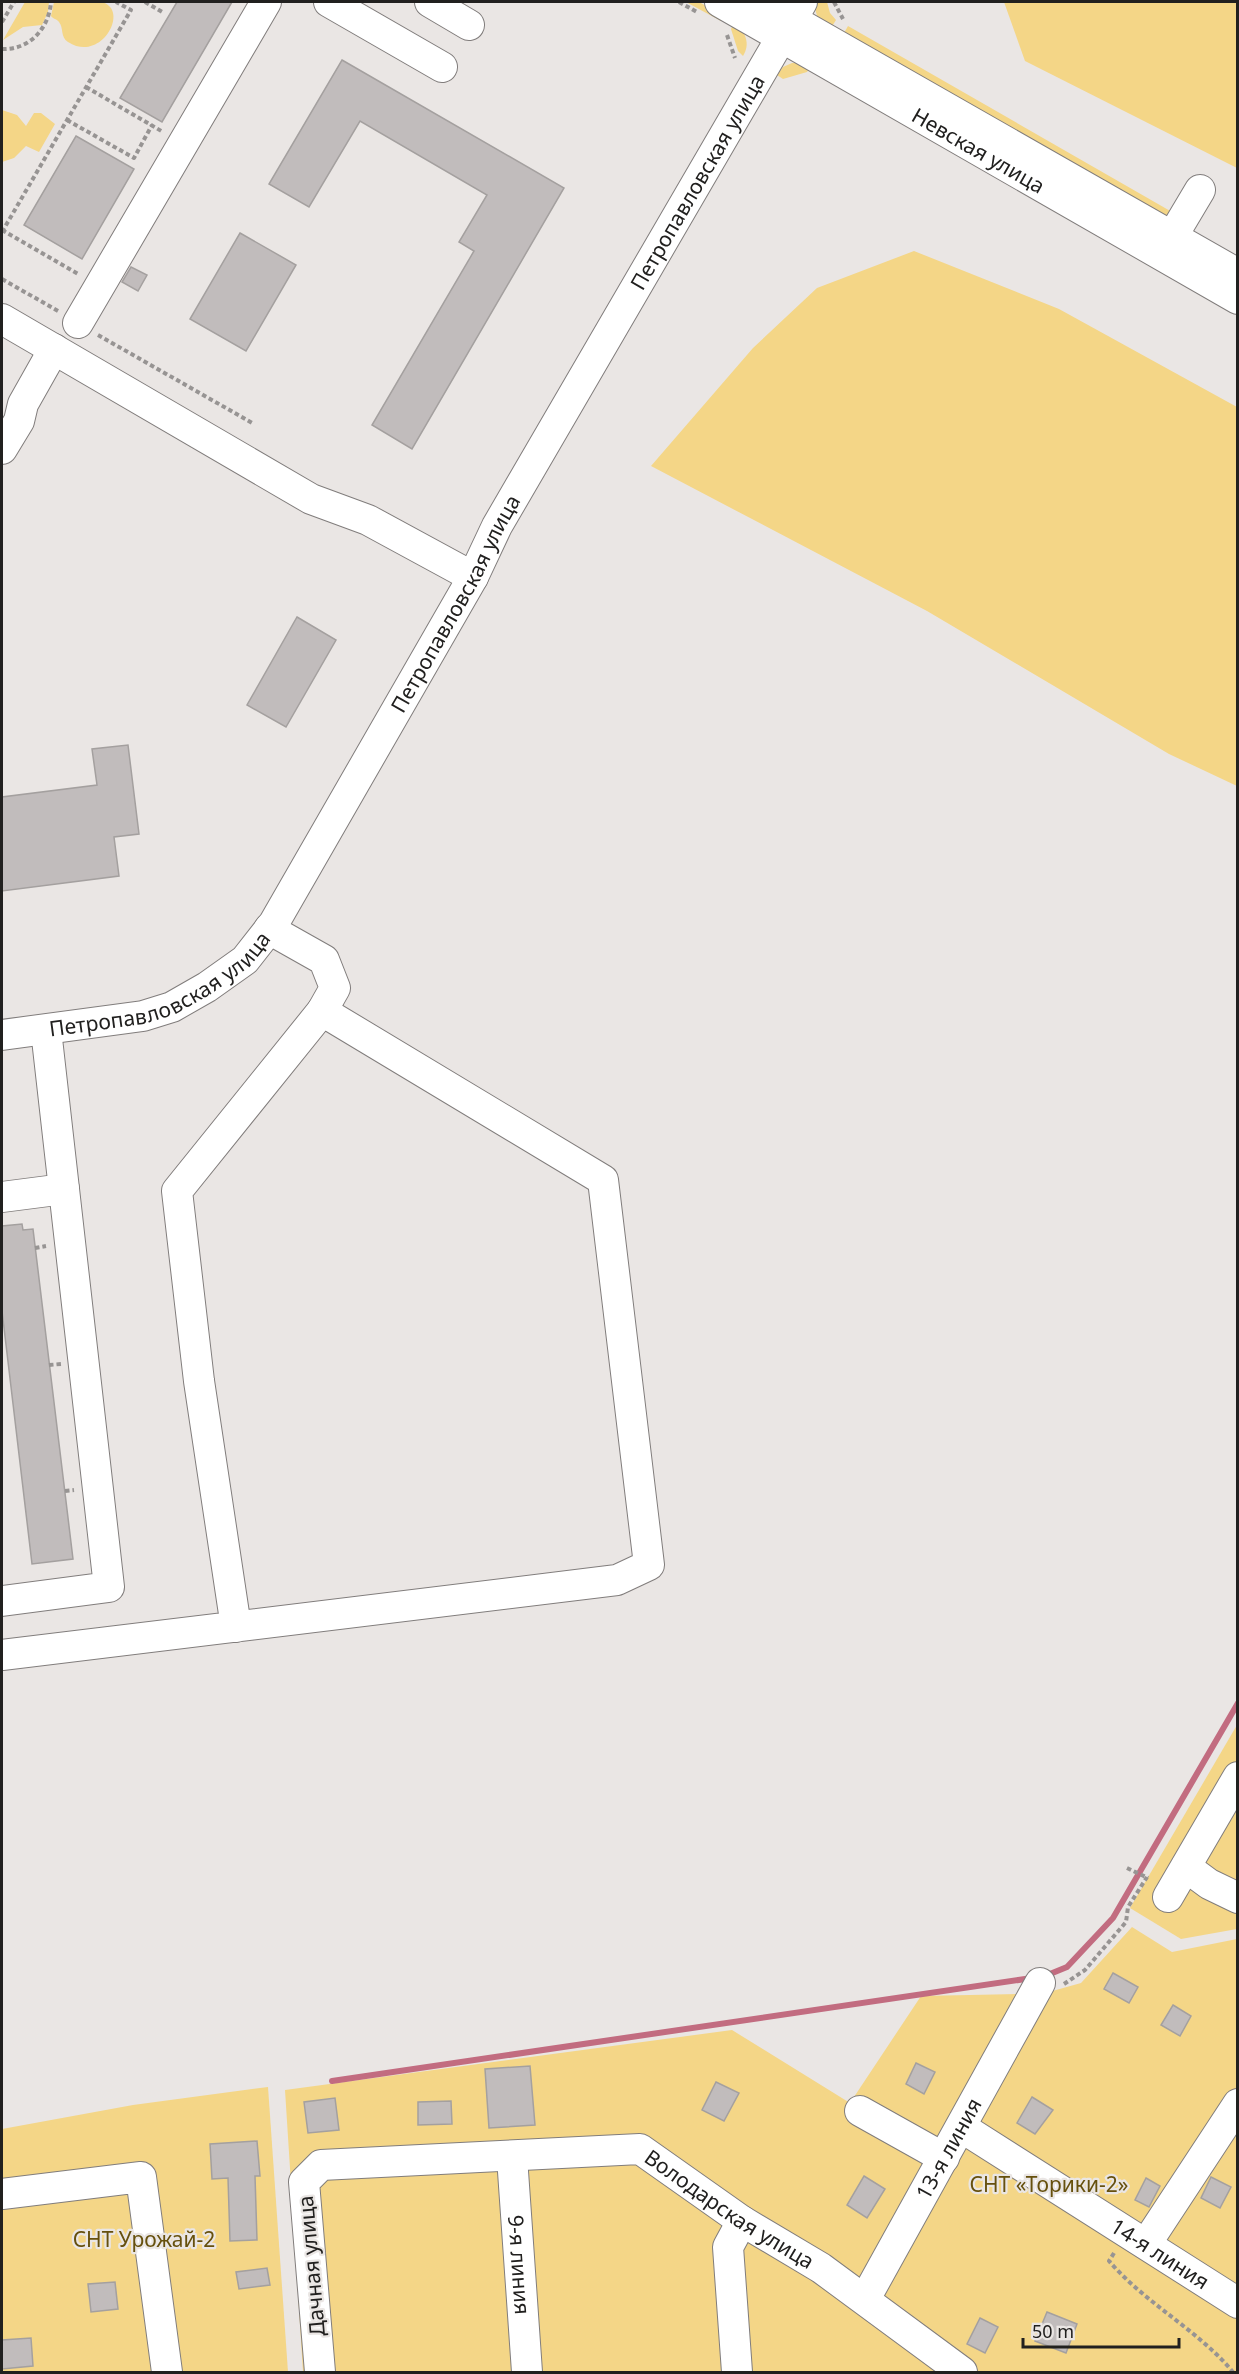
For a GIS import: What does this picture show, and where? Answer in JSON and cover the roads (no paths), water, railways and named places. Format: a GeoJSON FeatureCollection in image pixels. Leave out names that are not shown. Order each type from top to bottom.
{"type":"FeatureCollection","features":[{"type":"Feature","properties":{"kind":"street"},"geometry":{"type":"LineString","coordinates":[[78,323],[266,2]]}},
{"type":"Feature","properties":{"kind":"street"},"geometry":{"type":"LineString","coordinates":[[329,2],[442,67]]}},
{"type":"Feature","properties":{"kind":"street"},"geometry":{"type":"LineString","coordinates":[[430,2],[469,25]]}},
{"type":"Feature","properties":{"kind":"street","name":"Невская улица"},"geometry":{"type":"LineString","coordinates":[[720,2],[792,20],[1238,299]]}},
{"type":"Feature","properties":{"kind":"street","name":"Невская улица"},"geometry":{"type":"LineString","coordinates":[[761,2],[1238,274]]}},
{"type":"Feature","properties":{"kind":"street","name":"Петропавловская улица"},"geometry":{"type":"LineString","coordinates":[[2,1035],[144,1016],[172,1007],[207,987],[245,960],[269,929],[472,577],[497,525],[792,20]]}},
{"type":"Feature","properties":{"kind":"street"},"geometry":{"type":"LineString","coordinates":[[1172,237],[1200,190]]}},
{"type":"Feature","properties":{"kind":"street"},"geometry":{"type":"LineString","coordinates":[[2,319],[310,499],[368,520],[472,577]]}},
{"type":"Feature","properties":{"kind":"street"},"geometry":{"type":"LineString","coordinates":[[2,449],[19,421],[23,404],[54,349]]}},
{"type":"Feature","properties":{"kind":"street"},"geometry":{"type":"LineString","coordinates":[[236,1628],[199,1381],[177,1191],[322,1011],[335,988],[324,960],[269,929]]}},
{"type":"Feature","properties":{"kind":"street"},"geometry":{"type":"LineString","coordinates":[[2,1655],[617,1580],[649,1565],[603,1180],[322,1011]]}},
{"type":"Feature","properties":{"kind":"street"},"geometry":{"type":"LineString","coordinates":[[2,1601],[110,1587],[46,1030]]}},
{"type":"Feature","properties":{"kind":"street"},"geometry":{"type":"LineString","coordinates":[[2,1197],[64,1189]]}},
{"type":"Feature","properties":{"kind":"street"},"geometry":{"type":"LineString","coordinates":[[1152,1882],[1186,1867],[1238,1777]]}},
{"type":"Feature","properties":{"kind":"street"},"geometry":{"type":"LineString","coordinates":[[1186,1867],[1209,1884],[1238,1898]]}},
{"type":"Feature","properties":{"kind":"street","name":"13-я линия"},"geometry":{"type":"LineString","coordinates":[[865,2299],[1035,1991]]}},
{"type":"Feature","properties":{"kind":"street"},"geometry":{"type":"LineString","coordinates":[[1146,2244],[1238,2104]]}},
{"type":"Feature","properties":{"kind":"street"},"geometry":{"type":"LineString","coordinates":[[860,2111],[944,2158]]}},
{"type":"Feature","properties":{"kind":"street","name":"14-я линия"},"geometry":{"type":"LineString","coordinates":[[961,2127],[1238,2303]]}},
{"type":"Feature","properties":{"kind":"street","name":"Володарская улица"},"geometry":{"type":"LineString","coordinates":[[321,2165],[640,2149],[742,2221],[821,2268],[960,2372]]}},
{"type":"Feature","properties":{"kind":"street","name":"9-я линия"},"geometry":{"type":"LineString","coordinates":[[512,2157],[527,2373]]}},
{"type":"Feature","properties":{"kind":"street","name":"Дачная улица"},"geometry":{"type":"LineString","coordinates":[[320,2373],[304,2182],[321,2165]]}},
{"type":"Feature","properties":{"kind":"street"},"geometry":{"type":"LineString","coordinates":[[2,2194],[141,2177],[167,2373]]}},
{"type":"Feature","properties":{"kind":"street"},"geometry":{"type":"LineString","coordinates":[[737,2373],[728,2247],[742,2221]]}},
{"type":"Feature","properties":{"kind":"waterway"},"geometry":{"type":"LineString","coordinates":[[1045,1976],[1067,1967],[1113,1918],[1238,1703]]}},
{"type":"Feature","properties":{"kind":"waterway"},"geometry":{"type":"LineString","coordinates":[[332,2081],[1032,1978]]}},
{"type":"Feature","properties":{"kind":"park label","name":"СНТ «Торики-2»"},"geometry":{"type":"Point","coordinates":[1049,2184]}},
{"type":"Feature","properties":{"kind":"park label","name":"СНТ Урожай-2"},"geometry":{"type":"Point","coordinates":[144,2239]}}]}
